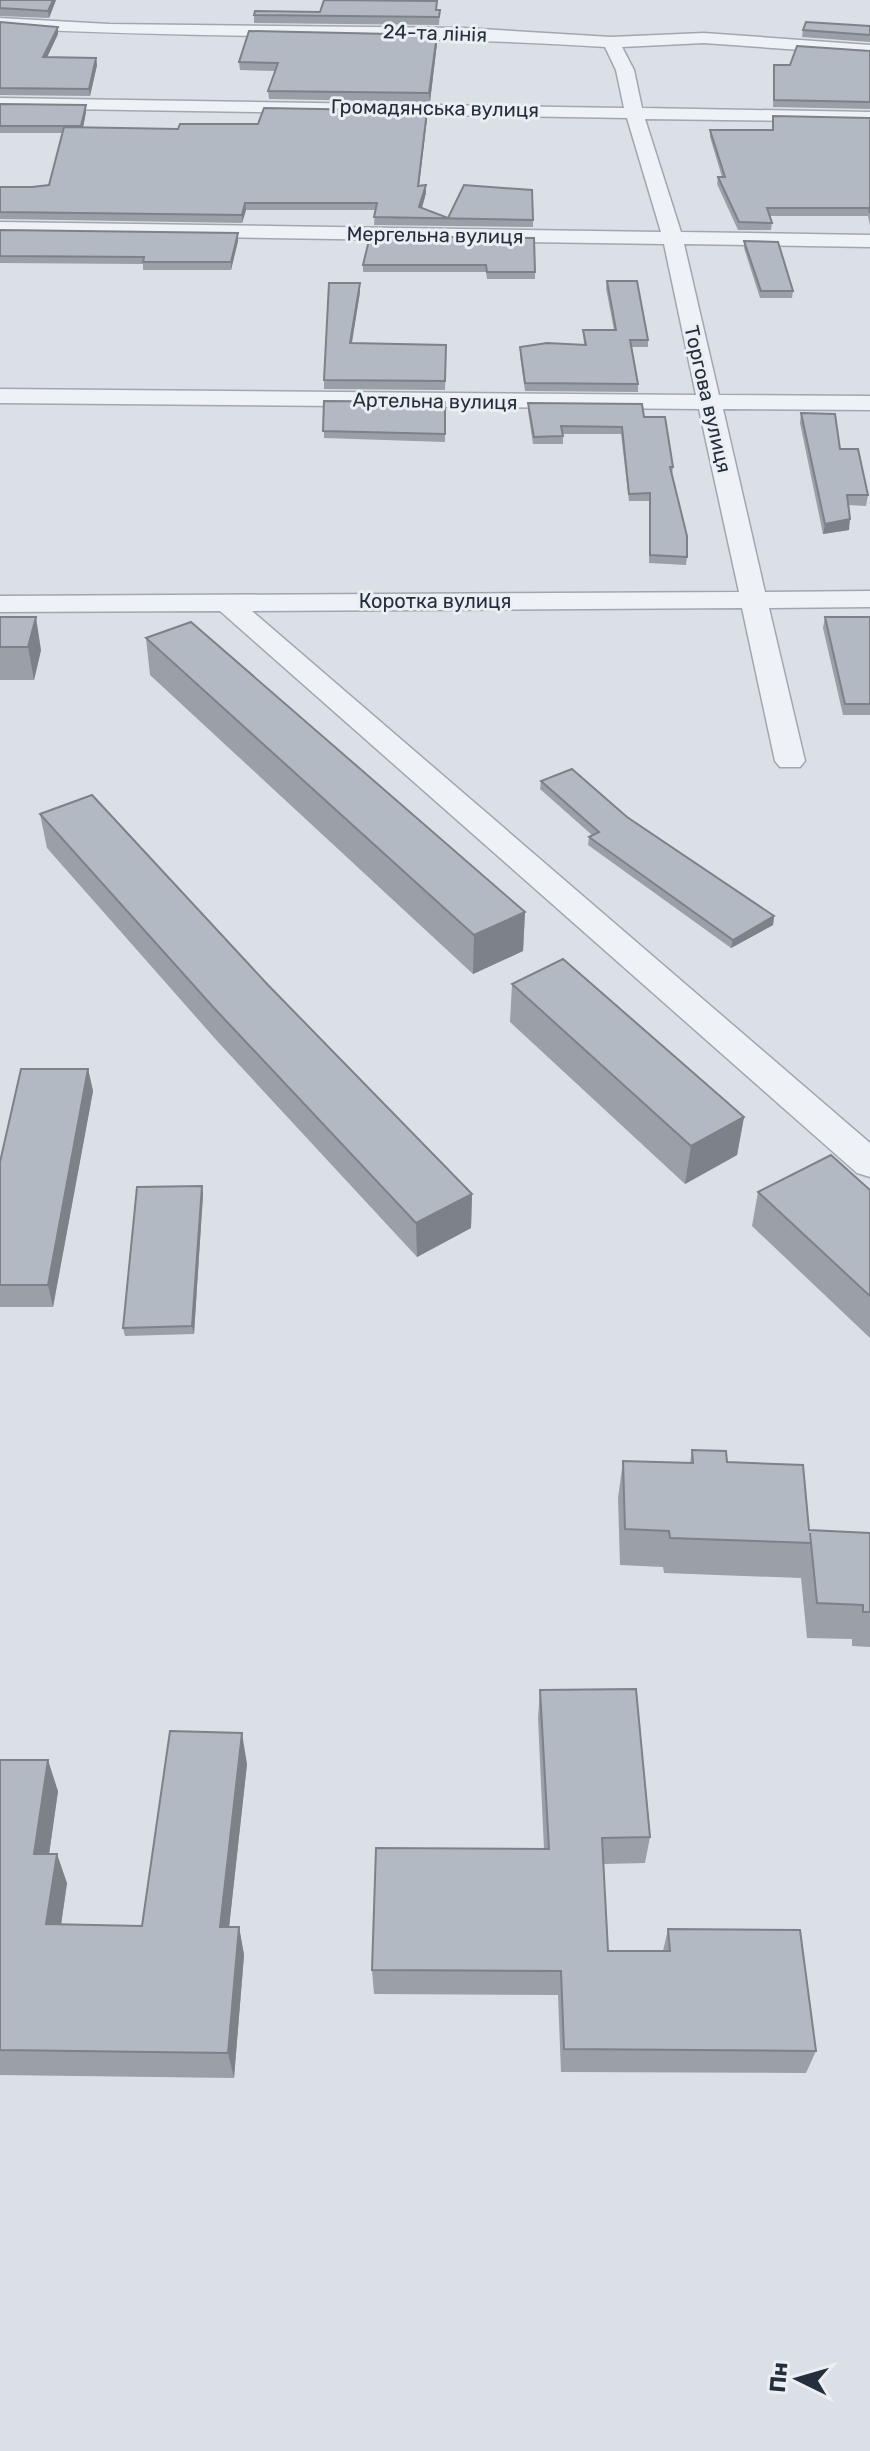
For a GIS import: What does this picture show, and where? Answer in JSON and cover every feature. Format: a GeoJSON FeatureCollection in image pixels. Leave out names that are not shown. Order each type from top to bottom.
{"type":"FeatureCollection","features":[{"type":"Feature","properties":{"kind":"street","name":"24-та лінія"},"geometry":{"type":"LineString","coordinates":[[0,23],[109,29],[464,33],[611,42],[704,38],[870,50]]}},
{"type":"Feature","properties":{"kind":"street","name":"Торгова вулиця"},"geometry":{"type":"LineString","coordinates":[[611,42],[625,70],[633,110],[673,239],[790,761]]}},
{"type":"Feature","properties":{"kind":"street","name":"Громадянська вулиця"},"geometry":{"type":"LineString","coordinates":[[0,103],[633,110],[870,117]]}},
{"type":"Feature","properties":{"kind":"street","name":"Мергельна вулиця"},"geometry":{"type":"LineString","coordinates":[[0,228],[870,241]]}},
{"type":"Feature","properties":{"kind":"street","name":"Артельна вулиця"},"geometry":{"type":"LineString","coordinates":[[0,396],[870,403]]}},
{"type":"Feature","properties":{"kind":"street","name":"Коротка вулиця"},"geometry":{"type":"LineString","coordinates":[[0,604],[870,599]]}},
{"type":"Feature","properties":{"kind":"street"},"geometry":{"type":"LineString","coordinates":[[226,602],[870,1164]]}},
{"type":"Feature","properties":{"kind":"building"},"geometry":{"type":"Polygon","coordinates":[[[0,0],[53,0],[48,11],[0,8],[0,0]]]}},
{"type":"Feature","properties":{"kind":"building"},"geometry":{"type":"Polygon","coordinates":[[[324,0],[437,1],[436,10],[440,10],[439,17],[254,15],[255,11],[320,12],[324,0]]]}},
{"type":"Feature","properties":{"kind":"building"},"geometry":{"type":"Polygon","coordinates":[[[0,22],[58,27],[43,57],[96,58],[89,89],[0,88],[0,22]]]}},
{"type":"Feature","properties":{"kind":"building"},"geometry":{"type":"Polygon","coordinates":[[[806,22],[870,26],[870,35],[803,30],[806,22]]]}},
{"type":"Feature","properties":{"kind":"building"},"geometry":{"type":"Polygon","coordinates":[[[249,31],[437,35],[429,93],[268,91],[278,63],[239,62],[249,31]]]}},
{"type":"Feature","properties":{"kind":"building"},"geometry":{"type":"Polygon","coordinates":[[[797,46],[870,51],[870,102],[774,100],[774,65],[790,65],[797,46]]]}},
{"type":"Feature","properties":{"kind":"building"},"geometry":{"type":"Polygon","coordinates":[[[0,104],[86,105],[81,126],[0,126],[0,104]]]}},
{"type":"Feature","properties":{"kind":"building"},"geometry":{"type":"Polygon","coordinates":[[[264,108],[427,111],[418,186],[426,185],[419,207],[448,218],[464,185],[532,190],[533,220],[374,217],[377,203],[245,203],[242,215],[0,212],[0,187],[49,185],[64,127],[178,129],[180,124],[258,124],[264,108]]]}},
{"type":"Feature","properties":{"kind":"building"},"geometry":{"type":"Polygon","coordinates":[[[773,116],[870,118],[870,213],[869,208],[767,208],[772,223],[739,222],[718,177],[725,177],[710,130],[773,130],[773,116]]]}},
{"type":"Feature","properties":{"kind":"building"},"geometry":{"type":"Polygon","coordinates":[[[0,230],[238,233],[231,262],[143,262],[144,257],[0,256],[0,230]]]}},
{"type":"Feature","properties":{"kind":"building"},"geometry":{"type":"Polygon","coordinates":[[[370,236],[534,238],[535,272],[487,272],[486,265],[363,265],[370,236]]]}},
{"type":"Feature","properties":{"kind":"building"},"geometry":{"type":"Polygon","coordinates":[[[744,241],[778,242],[793,291],[761,291],[744,241]]]}},
{"type":"Feature","properties":{"kind":"building"},"geometry":{"type":"Polygon","coordinates":[[[607,281],[637,281],[648,340],[630,340],[638,384],[525,383],[520,347],[547,343],[586,345],[583,330],[616,330],[607,281]]]}},
{"type":"Feature","properties":{"kind":"building"},"geometry":{"type":"Polygon","coordinates":[[[329,283],[360,283],[350,343],[446,345],[445,381],[324,380],[329,283]]]}},
{"type":"Feature","properties":{"kind":"building"},"geometry":{"type":"Polygon","coordinates":[[[324,401],[445,402],[445,434],[323,431],[324,401]]]}},
{"type":"Feature","properties":{"kind":"building"},"geometry":{"type":"Polygon","coordinates":[[[528,403],[642,404],[644,417],[665,417],[673,467],[670,467],[687,536],[687,557],[650,555],[650,493],[629,494],[622,427],[561,426],[563,436],[534,437],[528,403]]]}},
{"type":"Feature","properties":{"kind":"building"},"geometry":{"type":"Polygon","coordinates":[[[801,413],[835,414],[840,449],[858,449],[868,495],[847,495],[850,519],[825,524],[801,413]]]}},
{"type":"Feature","properties":{"kind":"building"},"geometry":{"type":"Polygon","coordinates":[[[0,617],[36,617],[28,647],[0,647],[0,617]]]}},
{"type":"Feature","properties":{"kind":"building"},"geometry":{"type":"Polygon","coordinates":[[[825,617],[870,617],[870,704],[845,704],[825,617]]]}},
{"type":"Feature","properties":{"kind":"building"},"geometry":{"type":"Polygon","coordinates":[[[191,622],[525,912],[474,935],[146,638],[191,622]]]}},
{"type":"Feature","properties":{"kind":"building"},"geometry":{"type":"Polygon","coordinates":[[[572,769],[627,817],[774,916],[733,940],[589,837],[599,832],[541,781],[572,769]]]}},
{"type":"Feature","properties":{"kind":"building"},"geometry":{"type":"Polygon","coordinates":[[[92,795],[268,985],[472,1194],[416,1223],[214,1008],[40,814],[92,795]]]}},
{"type":"Feature","properties":{"kind":"building"},"geometry":{"type":"Polygon","coordinates":[[[563,959],[744,1117],[691,1146],[512,984],[563,959]]]}},
{"type":"Feature","properties":{"kind":"building"},"geometry":{"type":"Polygon","coordinates":[[[21,1069],[88,1069],[48,1285],[0,1285],[0,1162],[21,1069]]]}},
{"type":"Feature","properties":{"kind":"building"},"geometry":{"type":"Polygon","coordinates":[[[831,1155],[870,1190],[870,1296],[758,1192],[831,1155]]]}},
{"type":"Feature","properties":{"kind":"building"},"geometry":{"type":"Polygon","coordinates":[[[202,1186],[192,1326],[123,1328],[137,1187],[202,1186]]]}},
{"type":"Feature","properties":{"kind":"building"},"geometry":{"type":"Polygon","coordinates":[[[692,1450],[726,1451],[727,1462],[803,1465],[809,1530],[870,1533],[870,1612],[863,1612],[863,1605],[817,1603],[811,1543],[670,1538],[669,1531],[625,1529],[623,1461],[693,1463],[692,1450]]]}},
{"type":"Feature","properties":{"kind":"building"},"geometry":{"type":"Polygon","coordinates":[[[636,1689],[650,1837],[602,1838],[608,1951],[670,1951],[668,1929],[800,1930],[816,2051],[564,2049],[561,1971],[372,1970],[376,1848],[549,1849],[540,1690],[636,1689]]]}},
{"type":"Feature","properties":{"kind":"building"},"geometry":{"type":"Polygon","coordinates":[[[170,1731],[242,1733],[220,1927],[239,1927],[228,2053],[0,2050],[0,1760],[48,1760],[34,1854],[57,1854],[46,1924],[142,1926],[170,1731]]]}}]}
